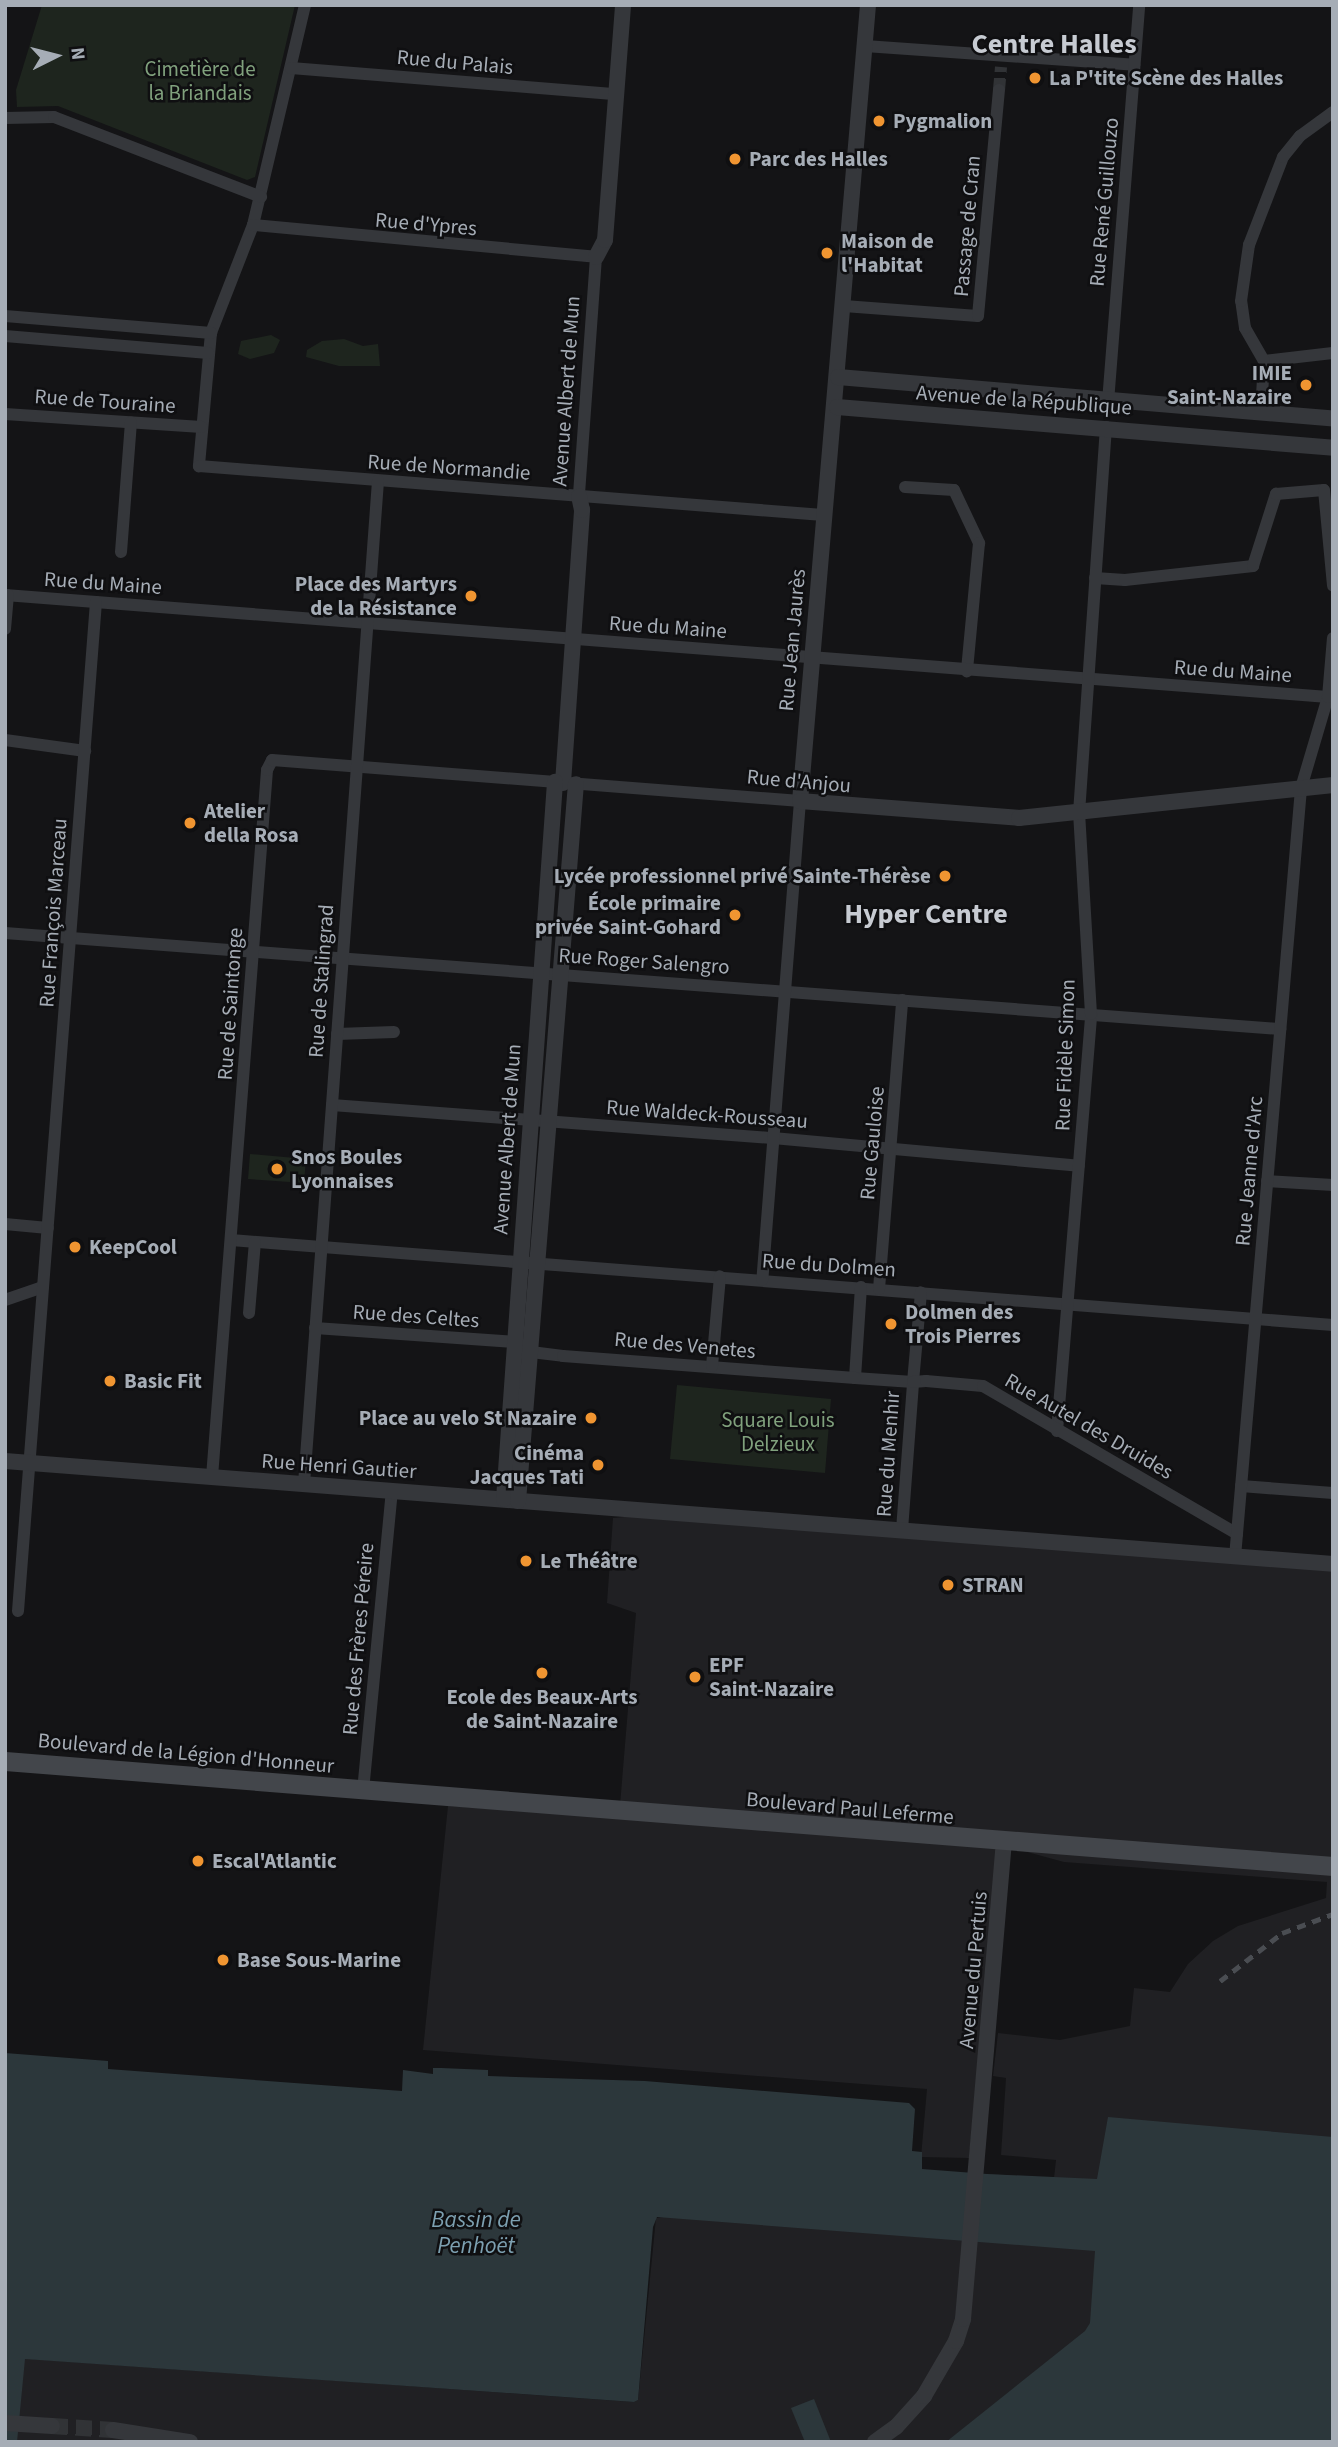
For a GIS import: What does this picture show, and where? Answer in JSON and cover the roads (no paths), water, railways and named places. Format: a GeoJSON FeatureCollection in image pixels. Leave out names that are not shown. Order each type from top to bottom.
{"type":"FeatureCollection","features":[{"type":"Feature","properties":{"kind":"main road","name":"Boulevard de la Légion d'Honneur"},"geometry":{"type":"LineString","coordinates":[[5,1761],[363,1791]]}},
{"type":"Feature","properties":{"kind":"main road","name":"Boulevard Paul Leferme"},"geometry":{"type":"LineString","coordinates":[[363,1791],[1004,1843],[1333,1866]]}},
{"type":"Feature","properties":{"kind":"street"},"geometry":{"type":"LineString","coordinates":[[202,427],[211,333],[253,225],[305,5]]}},
{"type":"Feature","properties":{"kind":"street","name":"Avenue Albert de Mun"},"geometry":{"type":"LineString","coordinates":[[511,1500],[540,1262],[562,974],[565,783],[579,496],[596,257],[605,240],[623,5]]}},
{"type":"Feature","properties":{"kind":"street","name":"Rue Jean Jaurès"},"geometry":{"type":"LineString","coordinates":[[762,1279],[811,657],[838,377],[868,5]]}},
{"type":"Feature","properties":{"kind":"street","name":"Rue René Guillouzo"},"geometry":{"type":"LineString","coordinates":[[1108,402],[1139,5]]}},
{"type":"Feature","properties":{"kind":"street"},"geometry":{"type":"LineString","coordinates":[[865,46],[1001,61],[1134,65]]}},
{"type":"Feature","properties":{"kind":"street","name":"Rue du Palais"},"geometry":{"type":"LineString","coordinates":[[291,68],[616,94]]}},
{"type":"Feature","properties":{"kind":"street","name":"Passage de Cran"},"geometry":{"type":"LineString","coordinates":[[844,306],[978,316],[999,90]]}},
{"type":"Feature","properties":{"kind":"street"},"geometry":{"type":"LineString","coordinates":[[1261,414],[1264,361],[1245,328],[1241,301],[1249,245],[1283,157],[1300,136],[1333,112]]}},
{"type":"Feature","properties":{"kind":"street"},"geometry":{"type":"LineString","coordinates":[[5,118],[54,117],[261,197]]}},
{"type":"Feature","properties":{"kind":"street","name":"Rue d'Ypres"},"geometry":{"type":"LineString","coordinates":[[253,225],[596,257]]}},
{"type":"Feature","properties":{"kind":"street"},"geometry":{"type":"LineString","coordinates":[[5,316],[211,333]]}},
{"type":"Feature","properties":{"kind":"street"},"geometry":{"type":"LineString","coordinates":[[5,336],[208,353]]}},
{"type":"Feature","properties":{"kind":"street"},"geometry":{"type":"LineString","coordinates":[[1264,361],[1333,353]]}},
{"type":"Feature","properties":{"kind":"street","name":"Avenue de la République"},"geometry":{"type":"LineString","coordinates":[[838,377],[1333,419]]}},
{"type":"Feature","properties":{"kind":"street","name":"Avenue de la République"},"geometry":{"type":"LineString","coordinates":[[834,413],[1106,427],[1333,448]]}},
{"type":"Feature","properties":{"kind":"street","name":"Rue de Touraine"},"geometry":{"type":"LineString","coordinates":[[5,414],[202,427]]}},
{"type":"Feature","properties":{"kind":"street"},"geometry":{"type":"LineString","coordinates":[[121,552],[131,422]]}},
{"type":"Feature","properties":{"kind":"street","name":"Rue de Normandie"},"geometry":{"type":"LineString","coordinates":[[202,427],[199,466],[823,515]]}},
{"type":"Feature","properties":{"kind":"street"},"geometry":{"type":"LineString","coordinates":[[1087,680],[1106,427]]}},
{"type":"Feature","properties":{"kind":"street","name":"Rue de Stalingrad"},"geometry":{"type":"LineString","coordinates":[[304,1484],[378,481]]}},
{"type":"Feature","properties":{"kind":"street"},"geometry":{"type":"LineString","coordinates":[[905,487],[954,490],[979,543],[967,671]]}},
{"type":"Feature","properties":{"kind":"street"},"geometry":{"type":"LineString","coordinates":[[1095,578],[1125,580],[1253,566],[1276,494],[1324,490],[1333,586]]}},
{"type":"Feature","properties":{"kind":"street"},"geometry":{"type":"LineString","coordinates":[[5,629],[7,595]]}},
{"type":"Feature","properties":{"kind":"street","name":"Rue du Maine"},"geometry":{"type":"LineString","coordinates":[[7,595],[1328,697]]}},
{"type":"Feature","properties":{"kind":"street","name":"Rue François Marceau"},"geometry":{"type":"LineString","coordinates":[[18,1612],[96,602]]}},
{"type":"Feature","properties":{"kind":"street","name":"Rue Jeanne d'Arc"},"geometry":{"type":"LineString","coordinates":[[1235,1557],[1301,788],[1328,697],[1333,638]]}},
{"type":"Feature","properties":{"kind":"street","name":"Rue Fidèle Simon"},"geometry":{"type":"LineString","coordinates":[[1057,1431],[1091,1014],[1079,813],[1087,680]]}},
{"type":"Feature","properties":{"kind":"street"},"geometry":{"type":"LineString","coordinates":[[5,740],[85,751]]}},
{"type":"Feature","properties":{"kind":"street","name":"Rue d'Anjou"},"geometry":{"type":"LineString","coordinates":[[267,770],[272,760],[356,772],[565,783],[1019,818],[1333,785]]}},
{"type":"Feature","properties":{"kind":"street","name":"Rue de Saintonge"},"geometry":{"type":"LineString","coordinates":[[212,1477],[267,770]]}},
{"type":"Feature","properties":{"kind":"street","name":"Avenue Albert de Mun"},"geometry":{"type":"LineString","coordinates":[[511,1500],[514,1342],[540,973],[565,783]]}},
{"type":"Feature","properties":{"kind":"street","name":"Rue Roger Salengro"},"geometry":{"type":"LineString","coordinates":[[5,933],[1280,1029]]}},
{"type":"Feature","properties":{"kind":"street","name":"Rue Gauloise"},"geometry":{"type":"LineString","coordinates":[[879,1289],[902,1000]]}},
{"type":"Feature","properties":{"kind":"street"},"geometry":{"type":"LineString","coordinates":[[337,1034],[394,1032]]}},
{"type":"Feature","properties":{"kind":"street","name":"Rue Waldeck-Rousseau"},"geometry":{"type":"LineString","coordinates":[[332,1105],[891,1147],[1079,1166]]}},
{"type":"Feature","properties":{"kind":"street"},"geometry":{"type":"LineString","coordinates":[[1267,1181],[1333,1185]]}},
{"type":"Feature","properties":{"kind":"street"},"geometry":{"type":"LineString","coordinates":[[5,1224],[48,1228]]}},
{"type":"Feature","properties":{"kind":"street","name":"Rue du Dolmen"},"geometry":{"type":"LineString","coordinates":[[230,1240],[1068,1302],[1333,1325]]}},
{"type":"Feature","properties":{"kind":"street"},"geometry":{"type":"LineString","coordinates":[[249,1313],[256,1241]]}},
{"type":"Feature","properties":{"kind":"street"},"geometry":{"type":"LineString","coordinates":[[712,1366],[720,1276]]}},
{"type":"Feature","properties":{"kind":"street"},"geometry":{"type":"LineString","coordinates":[[5,1300],[43,1287]]}},
{"type":"Feature","properties":{"kind":"street"},"geometry":{"type":"LineString","coordinates":[[855,1378],[861,1287]]}},
{"type":"Feature","properties":{"kind":"street","name":"Rue du Menhir"},"geometry":{"type":"LineString","coordinates":[[902,1530],[921,1292]]}},
{"type":"Feature","properties":{"kind":"street","name":"Rue des Celtes"},"geometry":{"type":"LineString","coordinates":[[315,1328],[514,1342]]}},
{"type":"Feature","properties":{"kind":"street","name":"Rue des Venetes"},"geometry":{"type":"LineString","coordinates":[[514,1342],[531,1352],[913,1382]]}},
{"type":"Feature","properties":{"kind":"street","name":"Rue Autel des Druides"},"geometry":{"type":"LineString","coordinates":[[913,1382],[983,1386],[1237,1534]]}},
{"type":"Feature","properties":{"kind":"street","name":"Rue Henri Gautier"},"geometry":{"type":"LineString","coordinates":[[5,1461],[1333,1564]]}},
{"type":"Feature","properties":{"kind":"street"},"geometry":{"type":"LineString","coordinates":[[1241,1486],[1333,1493]]}},
{"type":"Feature","properties":{"kind":"street","name":"Rue des Frères Péreire"},"geometry":{"type":"LineString","coordinates":[[363,1791],[392,1491]]}},
{"type":"Feature","properties":{"kind":"street","name":"Avenue du Pertuis"},"geometry":{"type":"LineString","coordinates":[[875,2442],[896,2427],[942,2369],[963,2319],[1004,1843]]}},
{"type":"Feature","properties":{"kind":"street"},"geometry":{"type":"LineString","coordinates":[[13,2423],[52,2426]]}},
{"type":"Feature","properties":{"kind":"street"},"geometry":{"type":"LineString","coordinates":[[113,2430],[190,2442]]}},
{"type":"Feature","properties":{"kind":"water","name":"Bassin de Penhoët"},"geometry":{"type":"Polygon","coordinates":[[[5,2053],[108,2061],[108,2069],[402,2091],[403,2070],[433,2074],[433,2068],[441,2068],[488,2070],[488,2076],[645,2081],[909,2103],[915,2109],[912,2151],[922,2152],[922,2169],[987,2174],[1097,2179],[1108,2117],[1333,2137],[1333,2442],[946,2442],[1085,2331],[1090,2323],[1095,2251],[657,2217],[653,2227],[638,2400],[634,2402],[25,2359],[17,2442],[5,2442],[5,2053]]]}},
{"type":"Feature","properties":{"kind":"water"},"geometry":{"type":"Polygon","coordinates":[[[814,2399],[831,2442],[805,2442],[791,2408],[814,2399]]]}},
{"type":"Feature","properties":{"kind":"tunnel"},"geometry":{"type":"LineString","coordinates":[[999,90],[1001,67]]}},
{"type":"Feature","properties":{"kind":"tunnel"},"geometry":{"type":"LineString","coordinates":[[52,2426],[113,2430]]}},
{"type":"Feature","properties":{"kind":"railway"},"geometry":{"type":"LineString","coordinates":[[1220,1981],[1282,1933],[1333,1914]]}},
{"type":"Feature","properties":{"kind":"place","name":"La P'tite Scène des Halles"},"geometry":{"type":"Point","coordinates":[1035,78]}},
{"type":"Feature","properties":{"kind":"place","name":"Pygmalion"},"geometry":{"type":"Point","coordinates":[879,121]}},
{"type":"Feature","properties":{"kind":"place","name":"Parc des Halles"},"geometry":{"type":"Point","coordinates":[735,159]}},
{"type":"Feature","properties":{"kind":"place","name":"Maison de l'Habitat"},"geometry":{"type":"Point","coordinates":[827,253]}},
{"type":"Feature","properties":{"kind":"place","name":"IMIE Saint-Nazaire"},"geometry":{"type":"Point","coordinates":[1306,385]}},
{"type":"Feature","properties":{"kind":"place","name":"Place des Martyrs de la Résistance"},"geometry":{"type":"Point","coordinates":[471,596]}},
{"type":"Feature","properties":{"kind":"place","name":"Atelier della Rosa"},"geometry":{"type":"Point","coordinates":[190,823]}},
{"type":"Feature","properties":{"kind":"place","name":"Lycée professionnel privé Sainte-Thérèse"},"geometry":{"type":"Point","coordinates":[945,876]}},
{"type":"Feature","properties":{"kind":"place","name":"École primaire privée Saint-Gohard"},"geometry":{"type":"Point","coordinates":[735,915]}},
{"type":"Feature","properties":{"kind":"place","name":"Snos Boules Lyonnaises"},"geometry":{"type":"Point","coordinates":[277,1169]}},
{"type":"Feature","properties":{"kind":"place","name":"KeepCool"},"geometry":{"type":"Point","coordinates":[75,1247]}},
{"type":"Feature","properties":{"kind":"place","name":"Dolmen des Trois Pierres"},"geometry":{"type":"Point","coordinates":[891,1324]}},
{"type":"Feature","properties":{"kind":"place","name":"Basic Fit"},"geometry":{"type":"Point","coordinates":[110,1381]}},
{"type":"Feature","properties":{"kind":"place","name":"Place au velo St Nazaire"},"geometry":{"type":"Point","coordinates":[591,1418]}},
{"type":"Feature","properties":{"kind":"place","name":"Cinéma Jacques Tati"},"geometry":{"type":"Point","coordinates":[598,1465]}},
{"type":"Feature","properties":{"kind":"place","name":"Le Théâtre"},"geometry":{"type":"Point","coordinates":[526,1561]}},
{"type":"Feature","properties":{"kind":"place","name":"STRAN"},"geometry":{"type":"Point","coordinates":[948,1585]}},
{"type":"Feature","properties":{"kind":"place","name":"Ecole des Beaux-Arts de Saint-Nazaire"},"geometry":{"type":"Point","coordinates":[542,1673]}},
{"type":"Feature","properties":{"kind":"place","name":"EPF Saint-Nazaire"},"geometry":{"type":"Point","coordinates":[695,1677]}},
{"type":"Feature","properties":{"kind":"place","name":"Escal'Atlantic"},"geometry":{"type":"Point","coordinates":[198,1861]}},
{"type":"Feature","properties":{"kind":"place","name":"Base Sous-Marine"},"geometry":{"type":"Point","coordinates":[223,1960]}},
{"type":"Feature","properties":{"kind":"district","name":"Centre Halles"},"geometry":{"type":"Point","coordinates":[1054,44]}},
{"type":"Feature","properties":{"kind":"district","name":"Hyper Centre"},"geometry":{"type":"Point","coordinates":[926,914]}},
{"type":"Feature","properties":{"kind":"park label","name":"Cimetière de la Briandais"},"geometry":{"type":"Point","coordinates":[200,81]}},
{"type":"Feature","properties":{"kind":"park label","name":"Square Louis Delzieux"},"geometry":{"type":"Point","coordinates":[778,1432]}}]}
